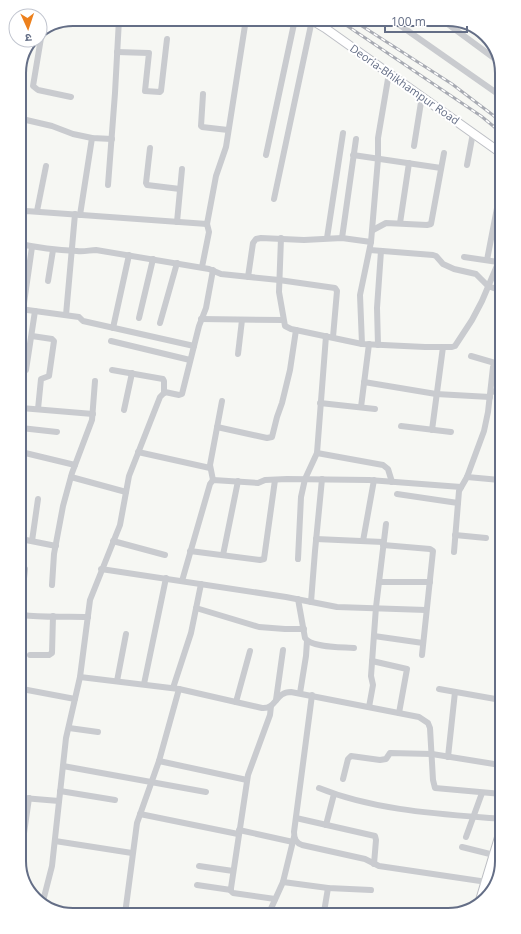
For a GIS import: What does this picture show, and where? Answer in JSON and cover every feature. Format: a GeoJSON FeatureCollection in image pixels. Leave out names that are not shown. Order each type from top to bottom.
{"type":"FeatureCollection","features":[{"type":"Feature","properties":{"kind":"main road","name":"Deoria-Bhikhampur Road"},"geometry":{"type":"LineString","coordinates":[[322,26],[495,149]]}},
{"type":"Feature","properties":{"kind":"main road"},"geometry":{"type":"LineString","coordinates":[[485,890],[495,851]]}},
{"type":"Feature","properties":{"kind":"street"},"geometry":{"type":"LineString","coordinates":[[108,185],[119,26]]}},
{"type":"Feature","properties":{"kind":"street"},"geometry":{"type":"LineString","coordinates":[[202,267],[209,232],[207,224],[213,188],[226,147],[245,26]]}},
{"type":"Feature","properties":{"kind":"street"},"geometry":{"type":"LineString","coordinates":[[266,155],[294,26]]}},
{"type":"Feature","properties":{"kind":"street"},"geometry":{"type":"LineString","coordinates":[[274,199],[310,26]]}},
{"type":"Feature","properties":{"kind":"street"},"geometry":{"type":"LineString","coordinates":[[401,26],[495,92]]}},
{"type":"Feature","properties":{"kind":"street"},"geometry":{"type":"LineString","coordinates":[[450,26],[491,56]]}},
{"type":"Feature","properties":{"kind":"street"},"geometry":{"type":"LineString","coordinates":[[118,52],[149,53],[145,91],[161,92],[166,39]]}},
{"type":"Feature","properties":{"kind":"street"},"geometry":{"type":"LineString","coordinates":[[39,48],[33,86],[38,90],[71,97]]}},
{"type":"Feature","properties":{"kind":"street"},"geometry":{"type":"LineString","coordinates":[[361,408],[364,382],[365,344],[360,295],[373,230],[378,138],[388,73]]}},
{"type":"Feature","properties":{"kind":"street"},"geometry":{"type":"LineString","coordinates":[[203,94],[200,126],[228,130]]}},
{"type":"Feature","properties":{"kind":"street"},"geometry":{"type":"LineString","coordinates":[[414,146],[422,96]]}},
{"type":"Feature","properties":{"kind":"street"},"geometry":{"type":"LineString","coordinates":[[26,121],[52,126],[73,134],[92,138],[112,139]]}},
{"type":"Feature","properties":{"kind":"street"},"geometry":{"type":"LineString","coordinates":[[327,238],[343,133]]}},
{"type":"Feature","properties":{"kind":"street"},"geometry":{"type":"LineString","coordinates":[[467,165],[473,133]]}},
{"type":"Feature","properties":{"kind":"street"},"geometry":{"type":"LineString","coordinates":[[66,315],[72,251],[92,138]]}},
{"type":"Feature","properties":{"kind":"street"},"geometry":{"type":"LineString","coordinates":[[342,238],[356,139]]}},
{"type":"Feature","properties":{"kind":"street"},"geometry":{"type":"LineString","coordinates":[[150,148],[147,185],[180,189]]}},
{"type":"Feature","properties":{"kind":"street"},"geometry":{"type":"LineString","coordinates":[[373,230],[384,224],[431,224],[444,153]]}},
{"type":"Feature","properties":{"kind":"street"},"geometry":{"type":"LineString","coordinates":[[353,155],[441,168]]}},
{"type":"Feature","properties":{"kind":"street"},"geometry":{"type":"LineString","coordinates":[[400,223],[409,163]]}},
{"type":"Feature","properties":{"kind":"street"},"geometry":{"type":"LineString","coordinates":[[37,211],[46,166]]}},
{"type":"Feature","properties":{"kind":"street"},"geometry":{"type":"LineString","coordinates":[[177,222],[182,169]]}},
{"type":"Feature","properties":{"kind":"street"},"geometry":{"type":"LineString","coordinates":[[26,211],[207,224]]}},
{"type":"Feature","properties":{"kind":"street"},"geometry":{"type":"LineString","coordinates":[[487,260],[495,218]]}},
{"type":"Feature","properties":{"kind":"street"},"geometry":{"type":"LineString","coordinates":[[281,238],[279,292],[285,326],[296,330],[365,344],[452,347],[457,344],[478,307],[495,268]]}},
{"type":"Feature","properties":{"kind":"street"},"geometry":{"type":"LineString","coordinates":[[248,277],[253,243],[256,239],[281,238],[304,240],[342,238],[371,242]]}},
{"type":"Feature","properties":{"kind":"street"},"geometry":{"type":"LineString","coordinates":[[26,245],[53,250],[90,250],[202,267],[221,274],[279,280],[337,289],[320,404],[316,452],[305,479],[300,504],[298,559]]}},
{"type":"Feature","properties":{"kind":"street"},"geometry":{"type":"LineString","coordinates":[[26,280],[32,246]]}},
{"type":"Feature","properties":{"kind":"street"},"geometry":{"type":"LineString","coordinates":[[48,281],[53,250]]}},
{"type":"Feature","properties":{"kind":"street"},"geometry":{"type":"LineString","coordinates":[[370,250],[433,255],[446,265],[478,275],[488,286],[495,289]]}},
{"type":"Feature","properties":{"kind":"street"},"geometry":{"type":"LineString","coordinates":[[378,345],[377,308],[381,251]]}},
{"type":"Feature","properties":{"kind":"street"},"geometry":{"type":"LineString","coordinates":[[113,328],[129,256]]}},
{"type":"Feature","properties":{"kind":"street"},"geometry":{"type":"LineString","coordinates":[[464,257],[495,261]]}},
{"type":"Feature","properties":{"kind":"street"},"geometry":{"type":"LineString","coordinates":[[139,318],[153,259]]}},
{"type":"Feature","properties":{"kind":"street"},"geometry":{"type":"LineString","coordinates":[[160,323],[178,264]]}},
{"type":"Feature","properties":{"kind":"street"},"geometry":{"type":"LineString","coordinates":[[44,898],[52,866],[63,766],[69,728],[80,677],[90,600],[101,569],[120,525],[128,476],[160,397],[167,392],[179,395],[182,394],[201,319],[206,308],[213,270]]}},
{"type":"Feature","properties":{"kind":"street"},"geometry":{"type":"LineString","coordinates":[[26,310],[79,317],[82,321],[194,346]]}},
{"type":"Feature","properties":{"kind":"street"},"geometry":{"type":"LineString","coordinates":[[26,370],[36,311]]}},
{"type":"Feature","properties":{"kind":"street"},"geometry":{"type":"LineString","coordinates":[[201,319],[283,320]]}},
{"type":"Feature","properties":{"kind":"street"},"geometry":{"type":"LineString","coordinates":[[238,354],[242,320]]}},
{"type":"Feature","properties":{"kind":"street"},"geometry":{"type":"LineString","coordinates":[[217,427],[267,438],[272,437],[290,375],[296,330]]}},
{"type":"Feature","properties":{"kind":"street"},"geometry":{"type":"LineString","coordinates":[[32,336],[54,341],[49,376],[41,379],[38,409]]}},
{"type":"Feature","properties":{"kind":"street"},"geometry":{"type":"LineString","coordinates":[[110,341],[190,360]]}},
{"type":"Feature","properties":{"kind":"street"},"geometry":{"type":"LineString","coordinates":[[432,430],[443,347]]}},
{"type":"Feature","properties":{"kind":"street"},"geometry":{"type":"LineString","coordinates":[[471,356],[495,361]]}},
{"type":"Feature","properties":{"kind":"street"},"geometry":{"type":"LineString","coordinates":[[454,552],[460,487],[467,477],[484,431],[493,367],[495,364]]}},
{"type":"Feature","properties":{"kind":"street"},"geometry":{"type":"LineString","coordinates":[[112,370],[163,379],[164,393]]}},
{"type":"Feature","properties":{"kind":"street"},"geometry":{"type":"LineString","coordinates":[[124,410],[132,373]]}},
{"type":"Feature","properties":{"kind":"street"},"geometry":{"type":"LineString","coordinates":[[52,585],[56,546],[63,506],[75,465],[90,427],[95,382]]}},
{"type":"Feature","properties":{"kind":"street"},"geometry":{"type":"LineString","coordinates":[[364,382],[436,394],[495,394]]}},
{"type":"Feature","properties":{"kind":"street"},"geometry":{"type":"LineString","coordinates":[[182,581],[210,484],[213,480],[210,468],[222,401]]}},
{"type":"Feature","properties":{"kind":"street"},"geometry":{"type":"LineString","coordinates":[[320,404],[375,409]]}},
{"type":"Feature","properties":{"kind":"street"},"geometry":{"type":"LineString","coordinates":[[26,408],[92,414]]}},
{"type":"Feature","properties":{"kind":"street"},"geometry":{"type":"LineString","coordinates":[[401,426],[451,432]]}},
{"type":"Feature","properties":{"kind":"street"},"geometry":{"type":"LineString","coordinates":[[26,429],[57,432]]}},
{"type":"Feature","properties":{"kind":"street"},"geometry":{"type":"LineString","coordinates":[[138,452],[210,468]]}},
{"type":"Feature","properties":{"kind":"street"},"geometry":{"type":"LineString","coordinates":[[316,452],[383,465],[388,469],[392,482]]}},
{"type":"Feature","properties":{"kind":"street"},"geometry":{"type":"LineString","coordinates":[[26,453],[75,465]]}},
{"type":"Feature","properties":{"kind":"street"},"geometry":{"type":"LineString","coordinates":[[71,477],[126,492]]}},
{"type":"Feature","properties":{"kind":"street"},"geometry":{"type":"LineString","coordinates":[[467,477],[495,480]]}},
{"type":"Feature","properties":{"kind":"street"},"geometry":{"type":"LineString","coordinates":[[311,602],[322,479]]}},
{"type":"Feature","properties":{"kind":"street"},"geometry":{"type":"LineString","coordinates":[[213,480],[258,483],[265,480],[374,480],[460,487]]}},
{"type":"Feature","properties":{"kind":"street"},"geometry":{"type":"LineString","coordinates":[[190,551],[260,560],[264,559],[275,480]]}},
{"type":"Feature","properties":{"kind":"street"},"geometry":{"type":"LineString","coordinates":[[363,541],[374,480]]}},
{"type":"Feature","properties":{"kind":"street"},"geometry":{"type":"LineString","coordinates":[[223,555],[238,481]]}},
{"type":"Feature","properties":{"kind":"street"},"geometry":{"type":"LineString","coordinates":[[398,494],[458,503]]}},
{"type":"Feature","properties":{"kind":"street"},"geometry":{"type":"LineString","coordinates":[[32,541],[38,499]]}},
{"type":"Feature","properties":{"kind":"street"},"geometry":{"type":"LineString","coordinates":[[369,707],[373,685],[371,676],[376,607],[386,524]]}},
{"type":"Feature","properties":{"kind":"street"},"geometry":{"type":"LineString","coordinates":[[456,535],[486,538]]}},
{"type":"Feature","properties":{"kind":"street"},"geometry":{"type":"LineString","coordinates":[[316,539],[363,541],[433,550],[422,655]]}},
{"type":"Feature","properties":{"kind":"street"},"geometry":{"type":"LineString","coordinates":[[26,540],[56,546]]}},
{"type":"Feature","properties":{"kind":"street"},"geometry":{"type":"LineString","coordinates":[[113,540],[165,555]]}},
{"type":"Feature","properties":{"kind":"street"},"geometry":{"type":"LineString","coordinates":[[101,569],[337,606],[426,610]]}},
{"type":"Feature","properties":{"kind":"street"},"geometry":{"type":"LineString","coordinates":[[144,684],[166,578]]}},
{"type":"Feature","properties":{"kind":"street"},"geometry":{"type":"LineString","coordinates":[[379,582],[430,582]]}},
{"type":"Feature","properties":{"kind":"street"},"geometry":{"type":"LineString","coordinates":[[126,908],[135,834],[140,814],[158,761],[191,633],[201,584]]}},
{"type":"Feature","properties":{"kind":"street"},"geometry":{"type":"LineString","coordinates":[[298,599],[307,641],[300,693]]}},
{"type":"Feature","properties":{"kind":"street"},"geometry":{"type":"LineString","coordinates":[[196,608],[259,627],[304,629]]}},
{"type":"Feature","properties":{"kind":"street"},"geometry":{"type":"LineString","coordinates":[[26,616],[42,618],[53,616],[88,617]]}},
{"type":"Feature","properties":{"kind":"street"},"geometry":{"type":"LineString","coordinates":[[30,655],[51,655],[53,616]]}},
{"type":"Feature","properties":{"kind":"street"},"geometry":{"type":"LineString","coordinates":[[117,681],[126,634]]}},
{"type":"Feature","properties":{"kind":"street"},"geometry":{"type":"LineString","coordinates":[[374,636],[423,643]]}},
{"type":"Feature","properties":{"kind":"street"},"geometry":{"type":"LineString","coordinates":[[307,641],[316,644],[354,648]]}},
{"type":"Feature","properties":{"kind":"street"},"geometry":{"type":"LineString","coordinates":[[276,700],[283,650]]}},
{"type":"Feature","properties":{"kind":"street"},"geometry":{"type":"LineString","coordinates":[[236,702],[250,651]]}},
{"type":"Feature","properties":{"kind":"street"},"geometry":{"type":"LineString","coordinates":[[372,661],[407,669],[399,713]]}},
{"type":"Feature","properties":{"kind":"street"},"geometry":{"type":"LineString","coordinates":[[80,677],[176,688],[267,709],[282,693],[300,693],[418,717],[428,723],[430,728],[433,780],[435,788],[495,794]]}},
{"type":"Feature","properties":{"kind":"street"},"geometry":{"type":"LineString","coordinates":[[439,689],[495,699]]}},
{"type":"Feature","properties":{"kind":"street"},"geometry":{"type":"LineString","coordinates":[[26,690],[75,699]]}},
{"type":"Feature","properties":{"kind":"street"},"geometry":{"type":"LineString","coordinates":[[448,757],[456,692]]}},
{"type":"Feature","properties":{"kind":"street"},"geometry":{"type":"LineString","coordinates":[[271,908],[282,882],[293,839],[312,695]]}},
{"type":"Feature","properties":{"kind":"street"},"geometry":{"type":"LineString","coordinates":[[231,890],[247,780],[270,715],[271,706]]}},
{"type":"Feature","properties":{"kind":"street"},"geometry":{"type":"LineString","coordinates":[[69,728],[98,732]]}},
{"type":"Feature","properties":{"kind":"street"},"geometry":{"type":"LineString","coordinates":[[343,779],[348,759],[351,756],[380,760],[386,759],[390,753],[432,754],[494,764]]}},
{"type":"Feature","properties":{"kind":"street"},"geometry":{"type":"LineString","coordinates":[[158,761],[247,780]]}},
{"type":"Feature","properties":{"kind":"street"},"geometry":{"type":"LineString","coordinates":[[63,766],[206,792]]}},
{"type":"Feature","properties":{"kind":"street"},"geometry":{"type":"LineString","coordinates":[[319,788],[334,794],[394,808],[495,819]]}},
{"type":"Feature","properties":{"kind":"street"},"geometry":{"type":"LineString","coordinates":[[60,791],[115,800]]}},
{"type":"Feature","properties":{"kind":"street"},"geometry":{"type":"LineString","coordinates":[[466,837],[482,793]]}},
{"type":"Feature","properties":{"kind":"street"},"geometry":{"type":"LineString","coordinates":[[326,825],[334,794]]}},
{"type":"Feature","properties":{"kind":"street"},"geometry":{"type":"LineString","coordinates":[[26,798],[59,801]]}},
{"type":"Feature","properties":{"kind":"street"},"geometry":{"type":"LineString","coordinates":[[140,814],[239,832],[293,839],[298,844],[365,859],[384,867],[487,882]]}},
{"type":"Feature","properties":{"kind":"street"},"geometry":{"type":"LineString","coordinates":[[296,818],[374,836],[376,840],[374,864]]}},
{"type":"Feature","properties":{"kind":"street"},"geometry":{"type":"LineString","coordinates":[[55,841],[132,853]]}},
{"type":"Feature","properties":{"kind":"street"},"geometry":{"type":"LineString","coordinates":[[462,847],[494,854]]}},
{"type":"Feature","properties":{"kind":"street"},"geometry":{"type":"LineString","coordinates":[[199,866],[233,871]]}},
{"type":"Feature","properties":{"kind":"street"},"geometry":{"type":"LineString","coordinates":[[282,882],[328,888],[372,890]]}},
{"type":"Feature","properties":{"kind":"street"},"geometry":{"type":"LineString","coordinates":[[197,885],[231,890],[233,893],[275,899]]}},
{"type":"Feature","properties":{"kind":"street"},"geometry":{"type":"LineString","coordinates":[[325,908],[328,888]]}},
{"type":"Feature","properties":{"kind":"railway"},"geometry":{"type":"LineString","coordinates":[[347,26],[481,116],[495,128]]}},
{"type":"Feature","properties":{"kind":"railway"},"geometry":{"type":"LineString","coordinates":[[362,26],[452,84],[495,117]]}}]}
